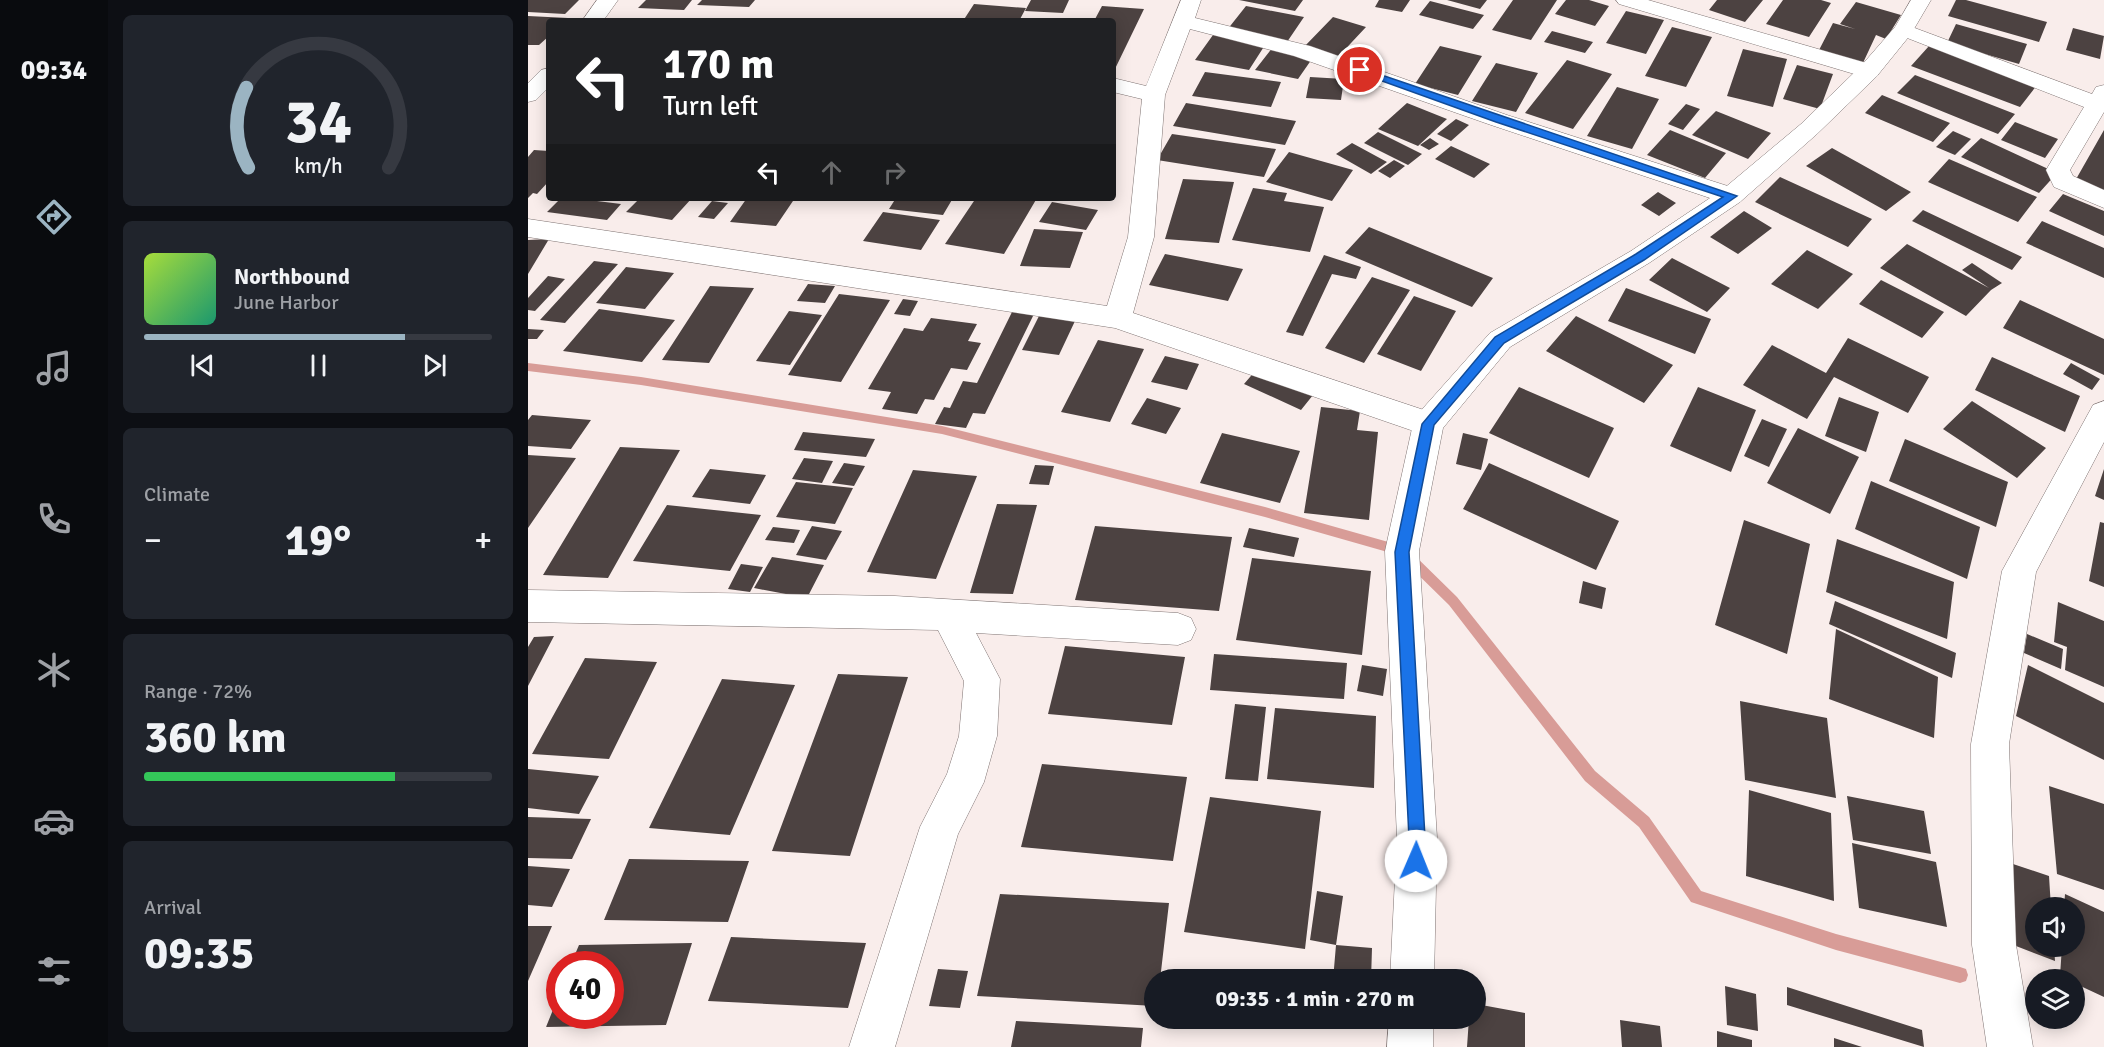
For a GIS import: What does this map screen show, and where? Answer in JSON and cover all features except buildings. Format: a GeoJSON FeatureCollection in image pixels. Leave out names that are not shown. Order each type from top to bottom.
{"type":"FeatureCollection","features":[{"type":"Feature","properties":{"kind":"street"},"geometry":{"type":"LineString","coordinates":[[594,18],[608,0]]}},
{"type":"Feature","properties":{"kind":"street"},"geometry":{"type":"LineString","coordinates":[[1626,0],[1677,7],[1869,71]]}},
{"type":"Feature","properties":{"kind":"street"},"geometry":{"type":"LineString","coordinates":[[1412,969],[1417,838],[1402,552],[1428,424],[1500,340],[1640,257],[1731,196],[1809,129],[1869,71],[1904,30],[1921,0]]}},
{"type":"Feature","properties":{"kind":"street"},"geometry":{"type":"LineString","coordinates":[[1118,318],[1141,237],[1154,95],[1187,10],[1499,120],[1731,196]]}},
{"type":"Feature","properties":{"kind":"street"},"geometry":{"type":"LineString","coordinates":[[1904,30],[2101,98],[2058,170],[2062,181],[2104,200]]}},
{"type":"Feature","properties":{"kind":"street"},"geometry":{"type":"LineString","coordinates":[[528,95],[546,78]]}},
{"type":"Feature","properties":{"kind":"street"},"geometry":{"type":"LineString","coordinates":[[1116,86],[1154,95]]}},
{"type":"Feature","properties":{"kind":"street"},"geometry":{"type":"LineString","coordinates":[[528,228],[1118,318],[1428,424]]}},
{"type":"Feature","properties":{"kind":"street"},"geometry":{"type":"LineString","coordinates":[[2010,1047],[1994,945],[1990,744],[2019,571],[2104,413]]}},
{"type":"Feature","properties":{"kind":"street"},"geometry":{"type":"LineString","coordinates":[[528,606],[895,612],[1178,629]]}},
{"type":"Feature","properties":{"kind":"street"},"geometry":{"type":"LineString","coordinates":[[872,1047],[940,827],[964,782],[978,736],[982,679],[949,617]]}},
{"type":"Feature","properties":{"kind":"street"},"geometry":{"type":"LineString","coordinates":[[1410,1047],[1411,1029]]}},
{"type":"Feature","properties":{"kind":"waterway"},"geometry":{"type":"LineString","coordinates":[[528,367],[641,381],[942,430],[1265,512],[1402,551],[1453,601],[1590,776],[1644,822],[1696,897],[1836,942],[1960,975]]}},
{"type":"Feature","properties":{"kind":"route"},"geometry":{"type":"LineString","coordinates":[[1360,70],[1499,120],[1731,196],[1640,257],[1500,340],[1428,424],[1402,552],[1417,838],[1416,861]]}}]}
